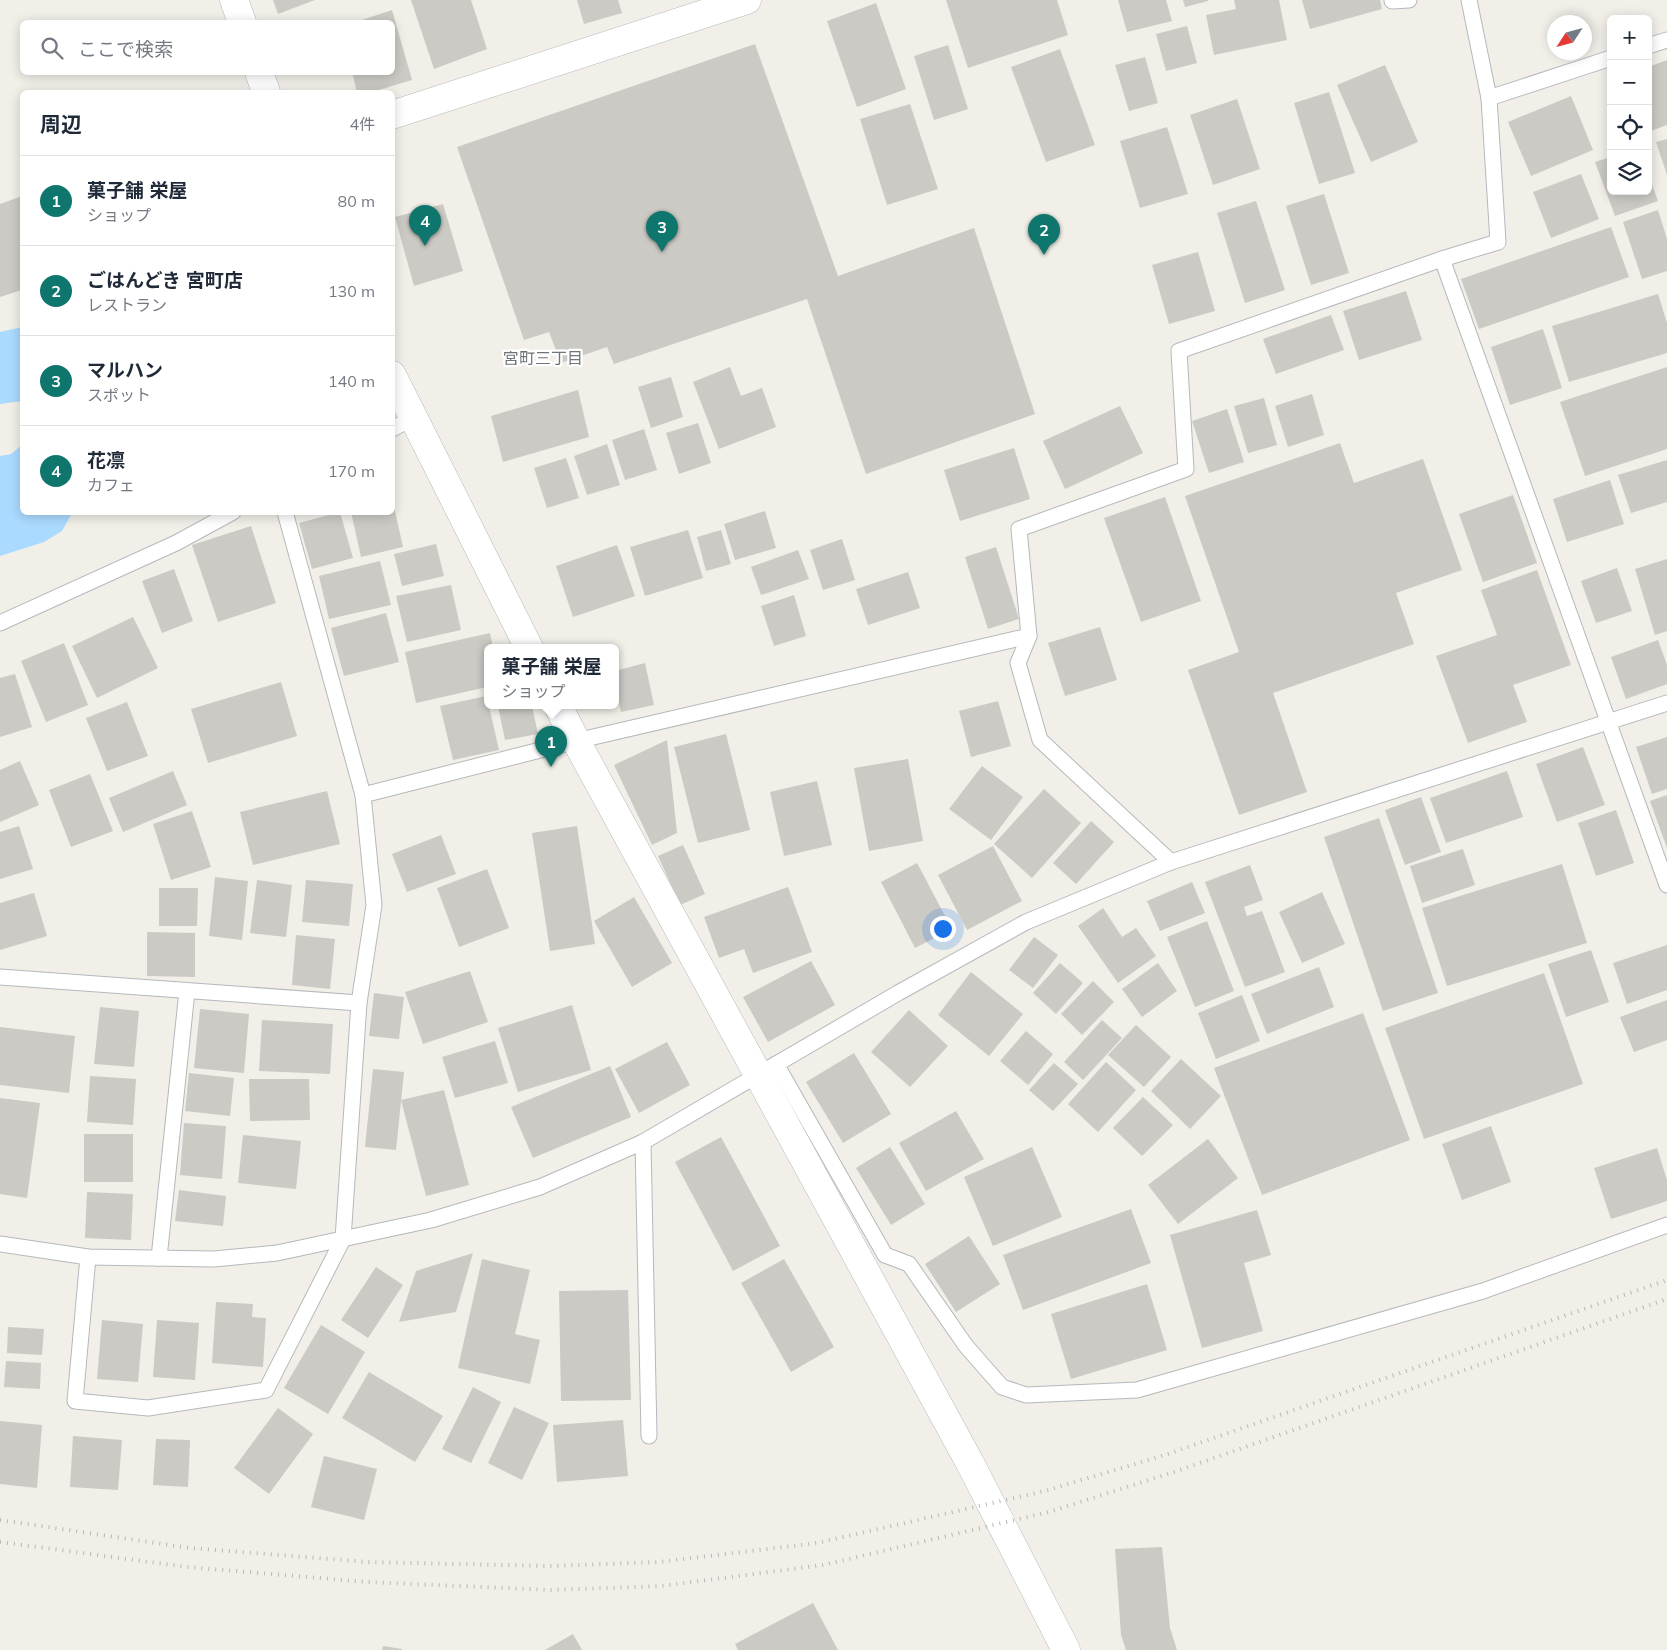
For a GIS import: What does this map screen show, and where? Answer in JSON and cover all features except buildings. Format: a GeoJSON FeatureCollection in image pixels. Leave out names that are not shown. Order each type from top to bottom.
{"type":"FeatureCollection","features":[{"type":"Feature","properties":{"kind":"street"},"geometry":{"type":"LineString","coordinates":[[234,0],[241,20]]}},
{"type":"Feature","properties":{"kind":"street"},"geometry":{"type":"LineString","coordinates":[[395,113],[730,3]]}},
{"type":"Feature","properties":{"kind":"street"},"geometry":{"type":"LineString","coordinates":[[260,75],[265,90]]}},
{"type":"Feature","properties":{"kind":"street"},"geometry":{"type":"LineString","coordinates":[[395,388],[403,424],[527,644]]}},
{"type":"Feature","properties":{"kind":"street"},"geometry":{"type":"LineString","coordinates":[[560,709],[576,741],[767,1069],[1066,1650]]}},
{"type":"Feature","properties":{"kind":"lane"},"geometry":{"type":"LineString","coordinates":[[1392,0],[1409,0]]}},
{"type":"Feature","properties":{"kind":"lane"},"geometry":{"type":"LineString","coordinates":[[1171,862],[1040,740],[1018,663],[1030,636],[1019,529],[1186,469],[1179,350],[1442,259],[1498,242],[1489,98],[1469,0]]}},
{"type":"Feature","properties":{"kind":"lane"},"geometry":{"type":"LineString","coordinates":[[1652,45],[1667,40]]}},
{"type":"Feature","properties":{"kind":"lane"},"geometry":{"type":"LineString","coordinates":[[1489,98],[1607,59]]}},
{"type":"Feature","properties":{"kind":"lane"},"geometry":{"type":"LineString","coordinates":[[1442,259],[1667,885]]}},
{"type":"Feature","properties":{"kind":"lane"},"geometry":{"type":"LineString","coordinates":[[0,623],[176,543],[227,515]]}},
{"type":"Feature","properties":{"kind":"lane"},"geometry":{"type":"LineString","coordinates":[[88,1257],[75,1401],[148,1408],[266,1390],[343,1239],[359,1004],[374,905],[363,795],[286,515]]}},
{"type":"Feature","properties":{"kind":"lane"},"geometry":{"type":"LineString","coordinates":[[363,795],[576,741],[1030,636]]}},
{"type":"Feature","properties":{"kind":"lane"},"geometry":{"type":"LineString","coordinates":[[0,1244],[88,1257],[214,1258],[278,1253],[431,1220],[540,1187],[643,1142],[898,993],[1026,922],[1171,862],[1667,703]]}},
{"type":"Feature","properties":{"kind":"lane"},"geometry":{"type":"LineString","coordinates":[[0,977],[359,1004]]}},
{"type":"Feature","properties":{"kind":"lane"},"geometry":{"type":"LineString","coordinates":[[159,1258],[187,991]]}},
{"type":"Feature","properties":{"kind":"lane"},"geometry":{"type":"LineString","coordinates":[[767,1069],[885,1255],[909,1264],[966,1346],[1002,1387],[1026,1395],[1136,1390],[1483,1291],[1667,1225]]}},
{"type":"Feature","properties":{"kind":"lane"},"geometry":{"type":"LineString","coordinates":[[643,1142],[648,1436]]}},
{"type":"Feature","properties":{"kind":"water"},"geometry":{"type":"Polygon","coordinates":[[[20,327],[20,401],[0,404],[0,332],[20,327]]]}},
{"type":"Feature","properties":{"kind":"water"},"geometry":{"type":"Polygon","coordinates":[[[20,447],[20,515],[71,515],[62,531],[44,542],[0,556],[0,456],[11,454],[20,447]]]}},
{"type":"Feature","properties":{"kind":"railway"},"geometry":{"type":"LineString","coordinates":[[0,1520],[190,1548],[369,1562],[549,1566],[659,1562],[817,1543],[1045,1491],[1165,1455],[1667,1280]]}},
{"type":"Feature","properties":{"kind":"railway"},"geometry":{"type":"LineString","coordinates":[[0,1542],[187,1567],[367,1582],[552,1590],[661,1586],[823,1565],[1049,1512],[1174,1472],[1667,1299]]}},
{"type":"Feature","properties":{"kind":"place","name":"花凛"},"geometry":{"type":"Point","coordinates":[425,246]}},
{"type":"Feature","properties":{"kind":"place","name":"マルハン"},"geometry":{"type":"Point","coordinates":[662,252]}},
{"type":"Feature","properties":{"kind":"place","name":"ごはんどき 宮町店"},"geometry":{"type":"Point","coordinates":[1044,255]}},
{"type":"Feature","properties":{"kind":"place","name":"菓子舗 栄屋"},"geometry":{"type":"Point","coordinates":[551,767]}},
{"type":"Feature","properties":{"kind":"district","name":"宮町三丁目"},"geometry":{"type":"Point","coordinates":[543,358]}}]}
